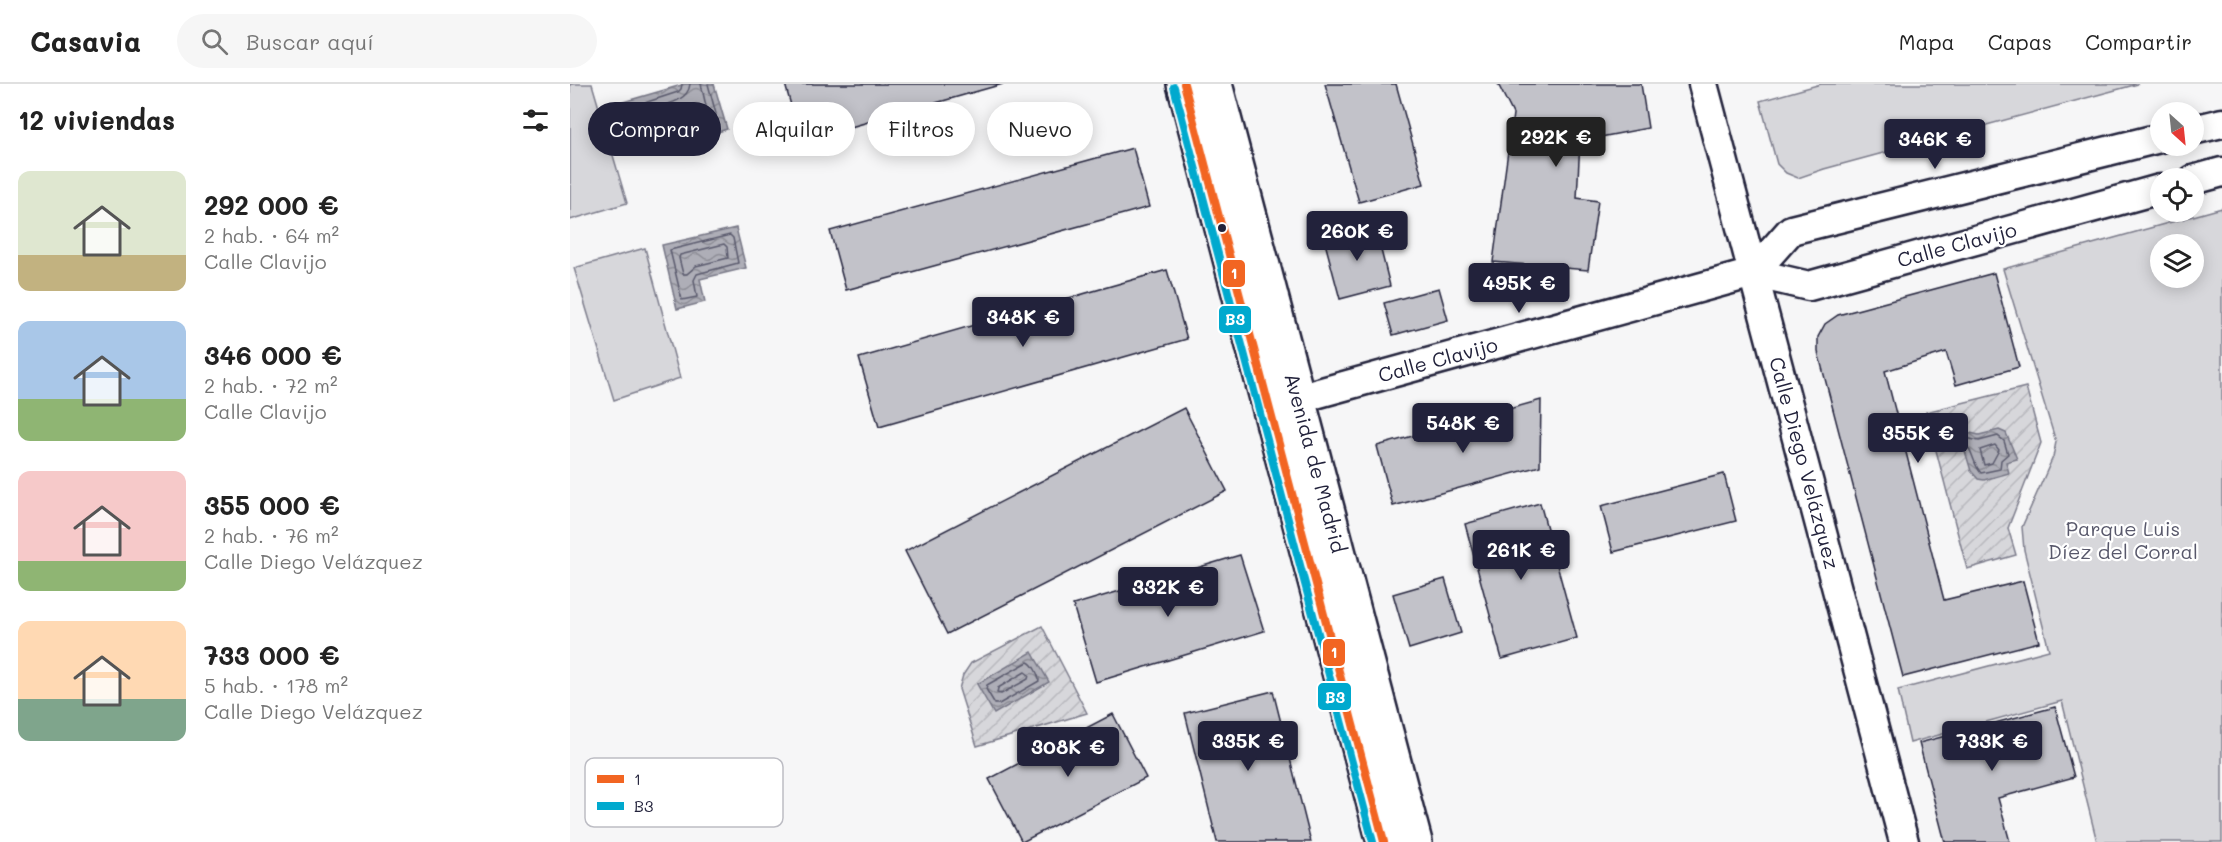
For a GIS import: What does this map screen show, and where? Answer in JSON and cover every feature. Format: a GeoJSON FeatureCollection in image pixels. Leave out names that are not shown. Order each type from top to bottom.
{"type":"FeatureCollection","features":[{"type":"Feature","properties":{"kind":"main road","name":"Avenida de Madrid"},"geometry":{"type":"LineString","coordinates":[[1184,84],[1384,842]]}},
{"type":"Feature","properties":{"kind":"main road","name":"Avenida de Madrid"},"geometry":{"type":"LineString","coordinates":[[1215,84],[1415,842]]}},
{"type":"Feature","properties":{"kind":"street","name":"Calle Diego Velázquez"},"geometry":{"type":"LineString","coordinates":[[1703,84],[1904,842]]}},
{"type":"Feature","properties":{"kind":"street"},"geometry":{"type":"LineString","coordinates":[[2204,127],[2222,123]]}},
{"type":"Feature","properties":{"kind":"street"},"geometry":{"type":"LineString","coordinates":[[1753,273],[1791,230],[2150,140]]}},
{"type":"Feature","properties":{"kind":"street"},"geometry":{"type":"LineString","coordinates":[[2204,177],[2222,172]]}},
{"type":"Feature","properties":{"kind":"street","name":"Calle Clavijo"},"geometry":{"type":"LineString","coordinates":[[1297,399],[1753,273],[1809,286],[2150,192]]}},
{"type":"Feature","properties":{"kind":"green space"},"geometry":{"type":"Polygon","coordinates":[[[570,84],[592,84],[597,102],[588,102],[588,156],[613,156],[627,203],[570,220],[570,84]]]}},
{"type":"Feature","properties":{"kind":"green space"},"geometry":{"type":"Polygon","coordinates":[[[1821,84],[2138,84],[1798,178],[1786,173],[1777,164],[1760,101],[1821,84]]]}},
{"type":"Feature","properties":{"kind":"green space","name":"Parque Luis Díez del Corral"},"geometry":{"type":"Polygon","coordinates":[[[2222,208],[2222,842],[2097,842],[2062,701],[1910,743],[1898,690],[2049,650],[2024,550],[2022,527],[2053,457],[2056,442],[2003,269],[2172,222],[2204,222],[2204,213],[2222,208]]]}},
{"type":"Feature","properties":{"kind":"green space"},"geometry":{"type":"Polygon","coordinates":[[[645,248],[680,378],[614,400],[574,268],[645,248]]]}},
{"type":"Feature","properties":{"kind":"green space"},"geometry":{"type":"Polygon","coordinates":[[[2026,387],[2041,443],[2008,528],[2016,555],[1967,569],[1926,412],[2026,387]]]}},
{"type":"Feature","properties":{"kind":"green space"},"geometry":{"type":"Polygon","coordinates":[[[1042,626],[1087,713],[977,746],[959,689],[963,675],[971,663],[1042,626]]]}},
{"type":"Feature","properties":{"kind":"water"},"geometry":{"type":"Polygon","coordinates":[[[685,84],[714,84],[719,102],[623,102],[685,84]]]}},
{"type":"Feature","properties":{"kind":"water"},"geometry":{"type":"Polygon","coordinates":[[[721,108],[727,129],[721,131],[721,108]]]}},
{"type":"Feature","properties":{"kind":"water"},"geometry":{"type":"Polygon","coordinates":[[[736,228],[746,268],[700,279],[705,302],[677,309],[662,245],[736,228]]]}},
{"type":"Feature","properties":{"kind":"water"},"geometry":{"type":"Polygon","coordinates":[[[1999,430],[2006,433],[2017,459],[2006,462],[2009,473],[1984,480],[1978,479],[1971,471],[1965,451],[1956,443],[1956,436],[1962,431],[1979,435],[1999,430]]]}},
{"type":"Feature","properties":{"kind":"water"},"geometry":{"type":"Polygon","coordinates":[[[1032,652],[1049,682],[994,714],[977,684],[1032,652]]]}},
{"type":"Feature","properties":{"kind":"building"},"geometry":{"type":"Polygon","coordinates":[[[785,84],[1003,84],[939,102],[867,102],[867,122],[855,126],[855,102],[790,102],[785,84]]]}},
{"type":"Feature","properties":{"kind":"building"},"geometry":{"type":"Polygon","coordinates":[[[1325,84],[1396,84],[1424,184],[1359,202],[1325,84]]]}},
{"type":"Feature","properties":{"kind":"building"},"geometry":{"type":"Polygon","coordinates":[[[1498,84],[1641,84],[1648,128],[1580,141],[1577,198],[1598,201],[1588,270],[1493,262],[1513,114],[1498,84]]]}},
{"type":"Feature","properties":{"kind":"building"},"geometry":{"type":"Polygon","coordinates":[[[1133,148],[1149,207],[846,290],[830,231],[1133,148]]]}},
{"type":"Feature","properties":{"kind":"building"},"geometry":{"type":"Polygon","coordinates":[[[1375,226],[1390,286],[1340,299],[1324,239],[1375,226]]]}},
{"type":"Feature","properties":{"kind":"building"},"geometry":{"type":"Polygon","coordinates":[[[1167,270],[1187,339],[879,427],[859,358],[1167,270]]]}},
{"type":"Feature","properties":{"kind":"building"},"geometry":{"type":"Polygon","coordinates":[[[1994,273],[2019,367],[1956,385],[1946,352],[1885,371],[1944,600],[2023,581],[2039,642],[1903,677],[1818,352],[1818,337],[1825,324],[1838,315],[1994,273]]]}},
{"type":"Feature","properties":{"kind":"building"},"geometry":{"type":"Polygon","coordinates":[[[1439,288],[1448,320],[1393,335],[1384,303],[1439,288]]]}},
{"type":"Feature","properties":{"kind":"building"},"geometry":{"type":"Polygon","coordinates":[[[1541,400],[1540,466],[1393,506],[1377,446],[1541,400]]]}},
{"type":"Feature","properties":{"kind":"building"},"geometry":{"type":"Polygon","coordinates":[[[1184,408],[1227,491],[947,634],[905,551],[1184,408]]]}},
{"type":"Feature","properties":{"kind":"building"},"geometry":{"type":"Polygon","coordinates":[[[1724,474],[1736,521],[1613,552],[1601,506],[1724,474]]]}},
{"type":"Feature","properties":{"kind":"building"},"geometry":{"type":"Polygon","coordinates":[[[1540,503],[1577,638],[1502,659],[1465,524],[1540,503]]]}},
{"type":"Feature","properties":{"kind":"building"},"geometry":{"type":"Polygon","coordinates":[[[1240,555],[1264,631],[1096,682],[1073,605],[1240,555]]]}},
{"type":"Feature","properties":{"kind":"building"},"geometry":{"type":"Polygon","coordinates":[[[1445,579],[1461,633],[1409,649],[1393,594],[1445,579]]]}},
{"type":"Feature","properties":{"kind":"building"},"geometry":{"type":"Polygon","coordinates":[[[1273,691],[1311,842],[1217,842],[1185,713],[1273,691]]]}},
{"type":"Feature","properties":{"kind":"building"},"geometry":{"type":"Polygon","coordinates":[[[2055,707],[2074,777],[1998,798],[2010,842],[1945,842],[1919,743],[2055,707]]]}},
{"type":"Feature","properties":{"kind":"building"},"geometry":{"type":"Polygon","coordinates":[[[1113,714],[1146,778],[1022,842],[989,779],[1113,714]]]}},
{"type":"Feature","properties":{"kind":"transit line","name":"1"},"geometry":{"type":"LineString","coordinates":[[1184,84],[1384,842]]}},
{"type":"Feature","properties":{"kind":"transit line","name":"B3"},"geometry":{"type":"LineString","coordinates":[[1174,87],[1373,842]]}}]}
